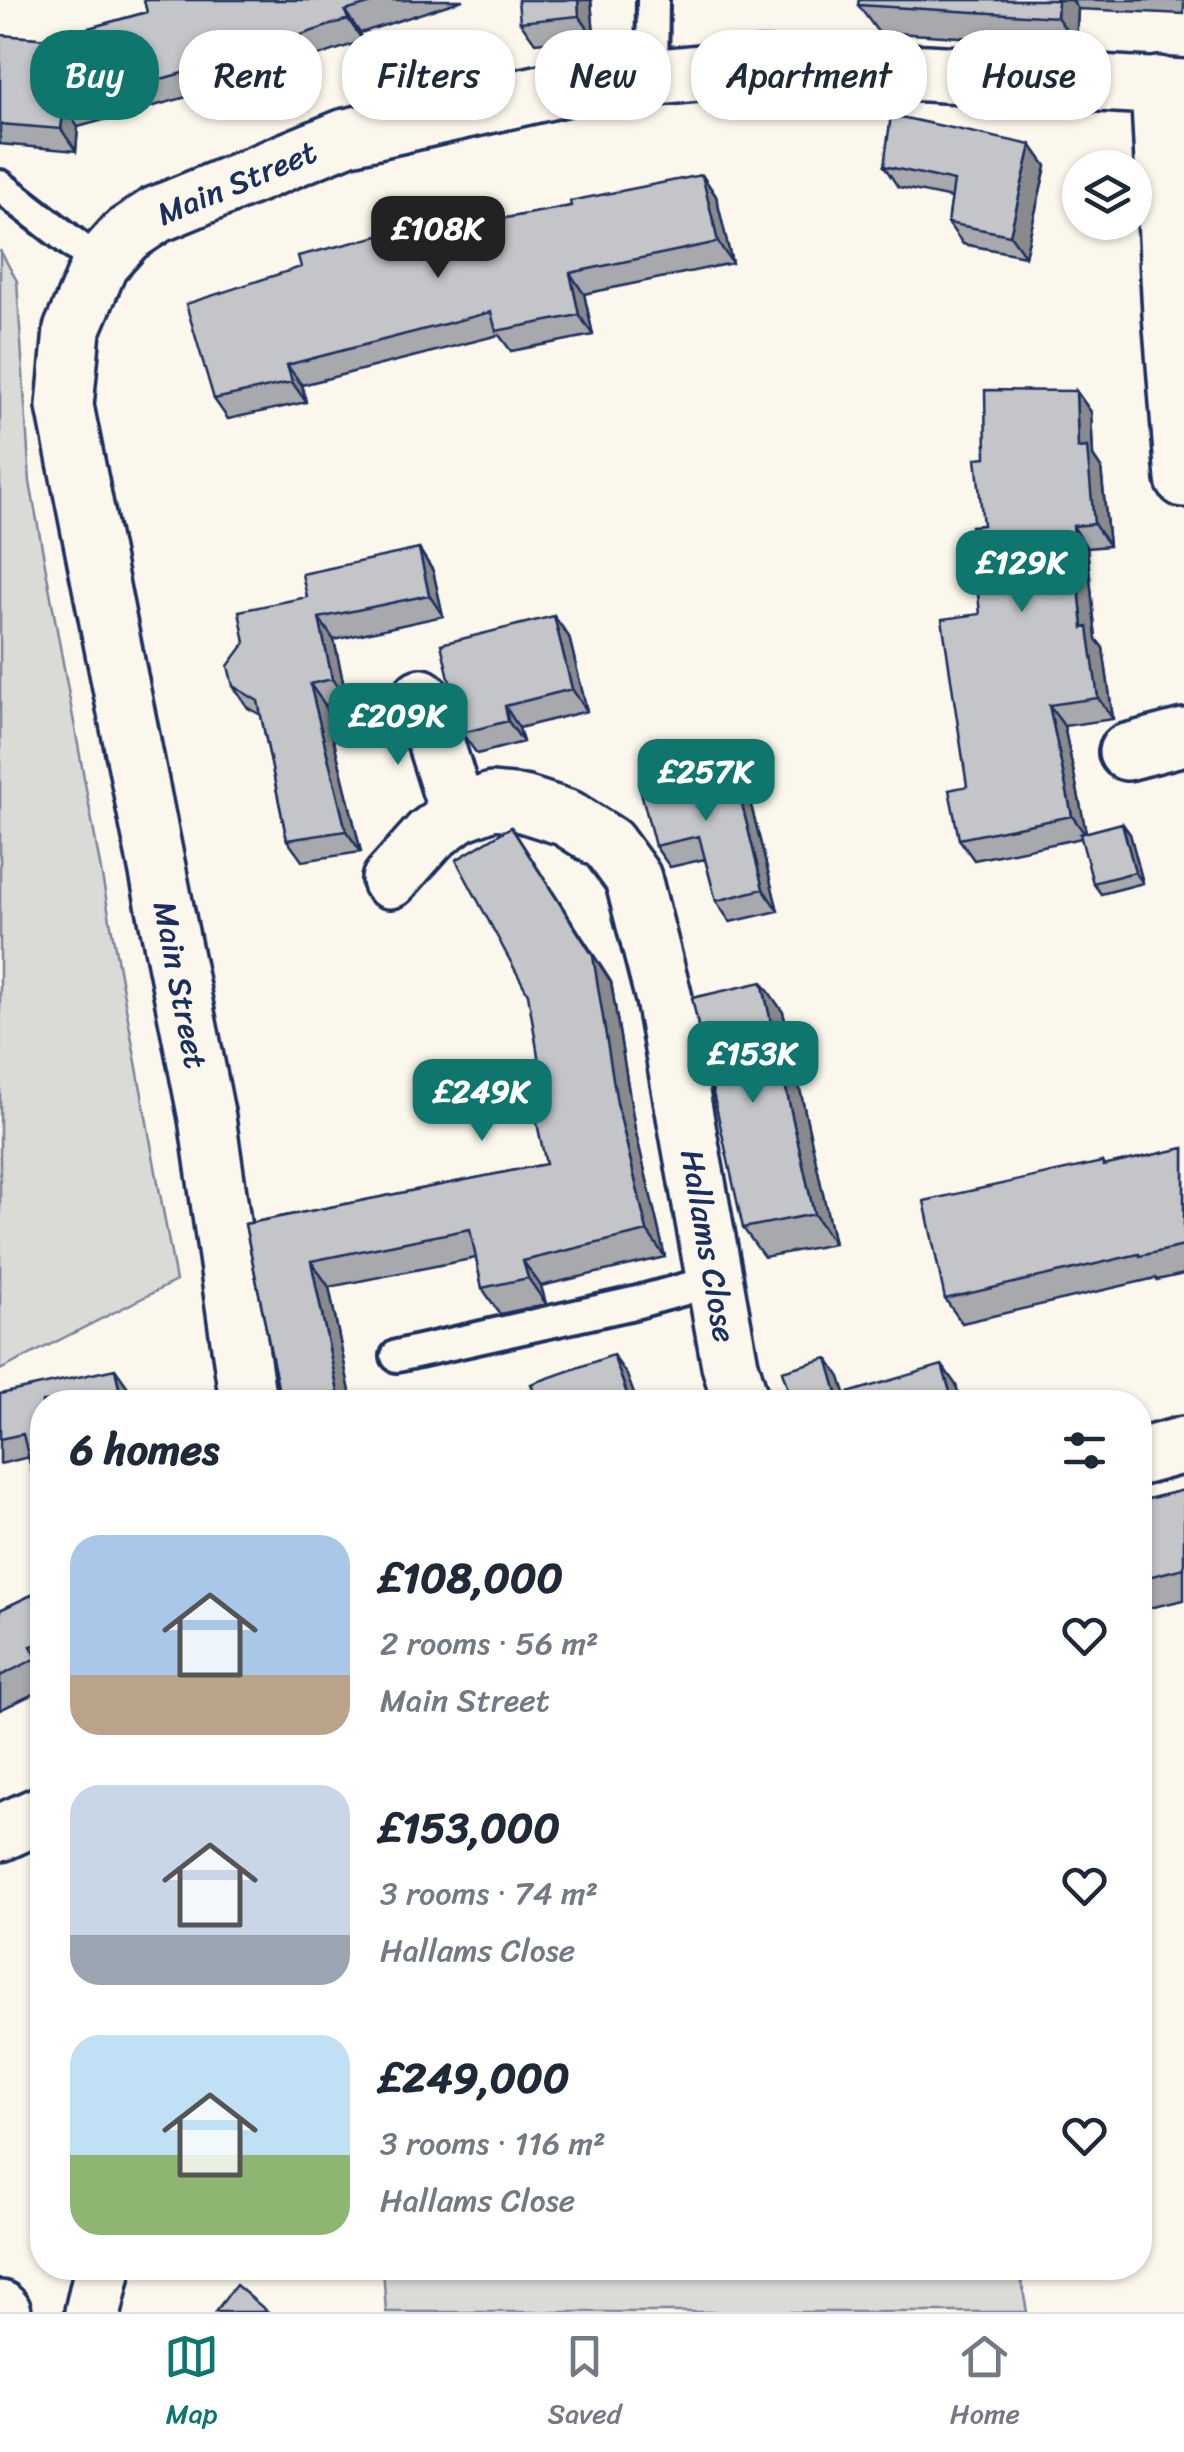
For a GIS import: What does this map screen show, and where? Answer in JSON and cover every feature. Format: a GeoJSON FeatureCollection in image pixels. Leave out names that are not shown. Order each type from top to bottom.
{"type":"FeatureCollection","features":[{"type":"Feature","properties":{"kind":"street","name":"Main Street"},"geometry":{"type":"LineString","coordinates":[[671,75],[760,67],[1172,86]]}},
{"type":"Feature","properties":{"kind":"street"},"geometry":{"type":"LineString","coordinates":[[1172,86],[1170,314],[1184,478]]}},
{"type":"Feature","properties":{"kind":"street","name":"Main Street"},"geometry":{"type":"LineString","coordinates":[[246,1390],[206,1118],[65,406],[72,330],[100,264],[126,235],[156,215],[346,137],[535,94]]}},
{"type":"Feature","properties":{"kind":"street"},"geometry":{"type":"LineString","coordinates":[[420,696],[458,814]]}},
{"type":"Feature","properties":{"kind":"street"},"geometry":{"type":"LineString","coordinates":[[1127,752],[1184,737]]}},
{"type":"Feature","properties":{"kind":"street","name":"Hallams Close"},"geometry":{"type":"LineString","coordinates":[[390,880],[430,835],[458,814],[492,801],[523,804],[567,818],[608,844],[633,878],[664,999],[737,1390]]}},
{"type":"Feature","properties":{"kind":"street"},"geometry":{"type":"LineString","coordinates":[[1152,1454],[1184,1445]]}},
{"type":"Feature","properties":{"kind":"street"},"geometry":{"type":"LineString","coordinates":[[0,1833],[30,1819]]}},
{"type":"Feature","properties":{"kind":"street"},"geometry":{"type":"LineString","coordinates":[[93,2312],[100,2280]]}},
{"type":"Feature","properties":{"kind":"lane"},"geometry":{"type":"LineString","coordinates":[[653,0],[653,30]]}},
{"type":"Feature","properties":{"kind":"lane"},"geometry":{"type":"LineString","coordinates":[[0,186],[100,264]]}},
{"type":"Feature","properties":{"kind":"lane"},"geometry":{"type":"LineString","coordinates":[[397,1356],[714,1281]]}},
{"type":"Feature","properties":{"kind":"shaded area"},"geometry":{"type":"Polygon","coordinates":[[[0,250],[17,281],[30,482],[176,1281],[0,1370],[0,250]]]}},
{"type":"Feature","properties":{"kind":"shaded area"},"geometry":{"type":"Polygon","coordinates":[[[384,2280],[1021,2280],[1027,2312],[386,2312],[384,2280]]]}},
{"type":"Feature","properties":{"kind":"building"},"geometry":{"type":"Polygon","coordinates":[[[144,0],[382,0],[345,11],[348,19],[316,30],[179,30],[179,74],[159,80],[159,30],[82,30],[147,12],[144,0]]]}},
{"type":"Feature","properties":{"kind":"building"},"geometry":{"type":"Polygon","coordinates":[[[518,0],[578,0],[579,16],[520,22],[518,0]]]}},
{"type":"Feature","properties":{"kind":"building"},"geometry":{"type":"Polygon","coordinates":[[[859,0],[1058,0],[1057,17],[858,5],[859,0]]]}},
{"type":"Feature","properties":{"kind":"building"},"geometry":{"type":"Polygon","coordinates":[[[0,35],[30,37],[30,120],[62,120],[61,129],[0,124],[0,35]]]}},
{"type":"Feature","properties":{"kind":"building"},"geometry":{"type":"Polygon","coordinates":[[[890,120],[914,120],[1031,145],[1010,235],[948,223],[954,181],[884,166],[890,120]]]}},
{"type":"Feature","properties":{"kind":"building"},"geometry":{"type":"Polygon","coordinates":[[[702,175],[718,242],[570,273],[579,315],[496,331],[491,312],[287,365],[292,382],[214,399],[186,304],[301,267],[298,256],[395,232],[397,238],[571,206],[570,201],[702,175]]]}},
{"type":"Feature","properties":{"kind":"building"},"geometry":{"type":"Polygon","coordinates":[[[985,390],[1076,391],[1078,448],[1087,447],[1094,524],[1073,526],[1083,628],[1088,627],[1098,698],[1049,705],[1072,816],[959,839],[949,790],[967,786],[942,619],[980,614],[971,526],[983,525],[976,458],[986,457],[985,390]]]}},
{"type":"Feature","properties":{"kind":"building"},"geometry":{"type":"Polygon","coordinates":[[[419,549],[429,595],[319,618],[332,679],[310,684],[346,831],[287,840],[258,701],[233,686],[228,666],[245,643],[239,611],[307,597],[302,574],[419,549]]]}},
{"type":"Feature","properties":{"kind":"building"},"geometry":{"type":"Polygon","coordinates":[[[554,616],[572,689],[505,706],[508,721],[462,733],[441,644],[554,616]]]}},
{"type":"Feature","properties":{"kind":"building"},"geometry":{"type":"Polygon","coordinates":[[[731,761],[763,889],[716,901],[699,836],[655,846],[639,784],[731,761]]]}},
{"type":"Feature","properties":{"kind":"building"},"geometry":{"type":"Polygon","coordinates":[[[1122,823],[1135,872],[1093,883],[1080,834],[1122,823]]]}},
{"type":"Feature","properties":{"kind":"building"},"geometry":{"type":"Polygon","coordinates":[[[511,827],[593,956],[617,1103],[647,1231],[523,1261],[528,1278],[482,1288],[470,1229],[311,1261],[338,1390],[279,1390],[245,1224],[546,1164],[531,1096],[544,1093],[528,994],[456,860],[511,827]]]}},
{"type":"Feature","properties":{"kind":"building"},"geometry":{"type":"Polygon","coordinates":[[[762,982],[814,1214],[743,1228],[692,998],[762,982]]]}},
{"type":"Feature","properties":{"kind":"building"},"geometry":{"type":"Polygon","coordinates":[[[1184,1148],[1184,1246],[945,1299],[924,1201],[1184,1148]]]}},
{"type":"Feature","properties":{"kind":"building"},"geometry":{"type":"Polygon","coordinates":[[[613,1355],[626,1390],[533,1390],[531,1384],[613,1355]]]}},
{"type":"Feature","properties":{"kind":"building"},"geometry":{"type":"Polygon","coordinates":[[[827,1358],[836,1390],[788,1390],[782,1371],[827,1358]]]}},
{"type":"Feature","properties":{"kind":"building"},"geometry":{"type":"Polygon","coordinates":[[[942,1365],[949,1390],[858,1390],[942,1365]]]}},
{"type":"Feature","properties":{"kind":"building"},"geometry":{"type":"Polygon","coordinates":[[[115,1369],[119,1390],[30,1390],[30,1464],[23,1434],[0,1439],[0,1394],[115,1369]]]}},
{"type":"Feature","properties":{"kind":"building"},"geometry":{"type":"Polygon","coordinates":[[[1184,1490],[1184,1568],[1152,1576],[1152,1498],[1184,1490]]]}},
{"type":"Feature","properties":{"kind":"building"},"geometry":{"type":"Polygon","coordinates":[[[30,1596],[30,1661],[0,1676],[0,1610],[30,1596]]]}},
{"type":"Feature","properties":{"kind":"building"},"geometry":{"type":"Polygon","coordinates":[[[236,2285],[268,2312],[215,2312],[236,2285]]]}}]}
